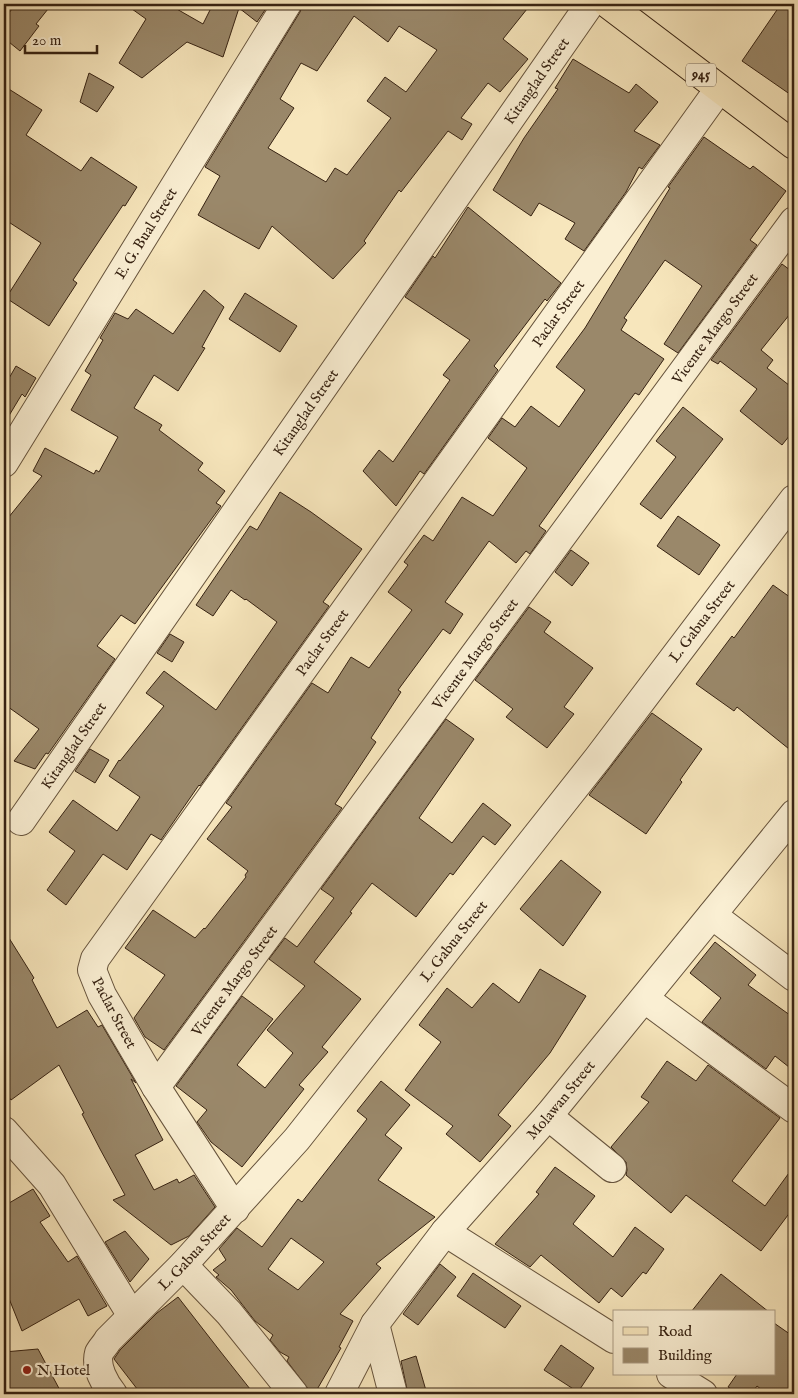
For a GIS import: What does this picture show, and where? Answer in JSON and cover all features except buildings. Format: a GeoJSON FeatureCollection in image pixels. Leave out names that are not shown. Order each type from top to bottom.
{"type":"FeatureCollection","features":[{"type":"Feature","properties":{"kind":"main road","name":"945"},"geometry":{"type":"LineString","coordinates":[[608,4],[794,146]]}},
{"type":"Feature","properties":{"kind":"street","name":"E. G. Bual Street"},"geometry":{"type":"LineString","coordinates":[[4,463],[287,4]]}},
{"type":"Feature","properties":{"kind":"street","name":"Kitanglad Street"},"geometry":{"type":"LineString","coordinates":[[21,821],[590,4]]}},
{"type":"Feature","properties":{"kind":"street","name":"Paclar Street"},"geometry":{"type":"LineString","coordinates":[[236,1209],[156,1088],[102,996],[92,970],[95,958],[719,89]]}},
{"type":"Feature","properties":{"kind":"street","name":"Vicente Margo Street"},"geometry":{"type":"LineString","coordinates":[[156,1088],[794,220]]}},
{"type":"Feature","properties":{"kind":"street","name":"L. Gabua Street"},"geometry":{"type":"LineString","coordinates":[[113,1394],[105,1383],[99,1368],[99,1354],[108,1340],[236,1209],[297,1139],[586,774],[794,499]]}},
{"type":"Feature","properties":{"kind":"street","name":"Molawan Street"},"geometry":{"type":"LineString","coordinates":[[339,1394],[375,1324],[446,1232],[548,1116],[794,814]]}},
{"type":"Feature","properties":{"kind":"street"},"geometry":{"type":"LineString","coordinates":[[712,915],[794,977]]}},
{"type":"Feature","properties":{"kind":"street"},"geometry":{"type":"LineString","coordinates":[[645,999],[794,1108]]}},
{"type":"Feature","properties":{"kind":"street"},"geometry":{"type":"LineString","coordinates":[[548,1116],[612,1168]]}},
{"type":"Feature","properties":{"kind":"street"},"geometry":{"type":"LineString","coordinates":[[4,1131],[52,1185],[132,1316]]}},
{"type":"Feature","properties":{"kind":"street"},"geometry":{"type":"LineString","coordinates":[[446,1232],[613,1338]]}},
{"type":"Feature","properties":{"kind":"street"},"geometry":{"type":"LineString","coordinates":[[183,1265],[229,1313],[294,1394]]}},
{"type":"Feature","properties":{"kind":"street"},"geometry":{"type":"LineString","coordinates":[[375,1324],[393,1394]]}},
{"type":"Feature","properties":{"kind":"street"},"geometry":{"type":"LineString","coordinates":[[674,1376],[703,1394]]}},
{"type":"Feature","properties":{"kind":"shaded area"},"geometry":{"type":"Polygon","coordinates":[[[4,1296],[9,1313],[4,1330],[4,1296]]]}},
{"type":"Feature","properties":{"kind":"place","name":"N Hotel"},"geometry":{"type":"Point","coordinates":[27,1370]}}]}
